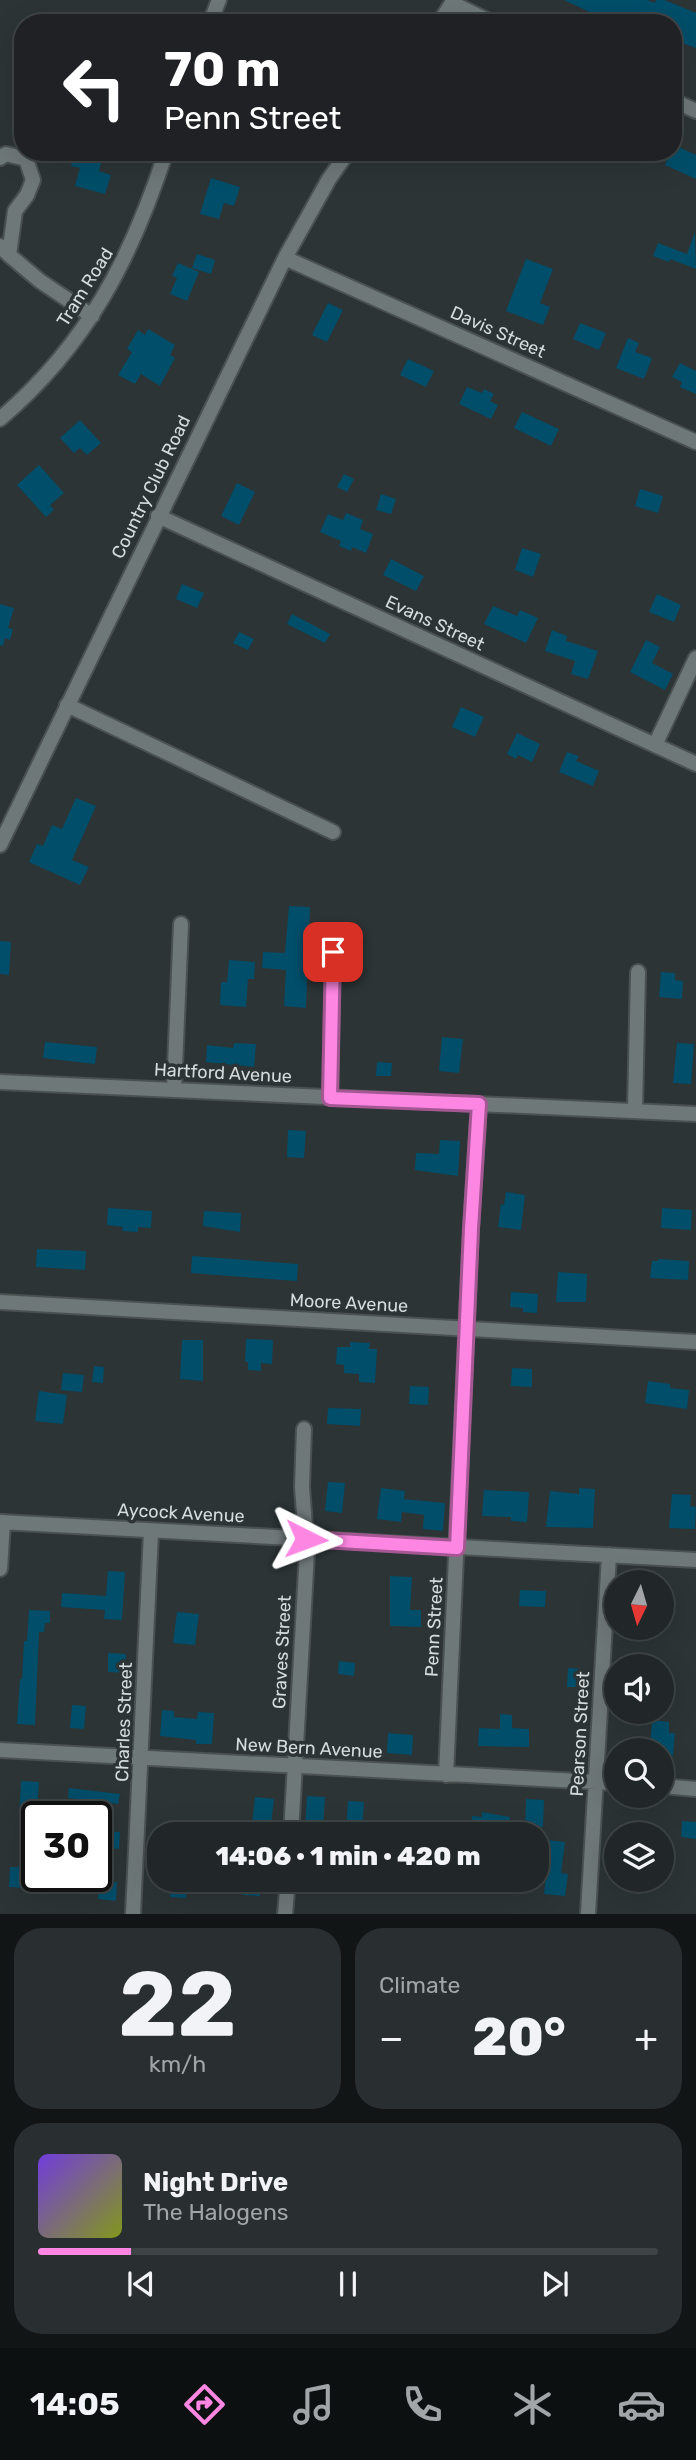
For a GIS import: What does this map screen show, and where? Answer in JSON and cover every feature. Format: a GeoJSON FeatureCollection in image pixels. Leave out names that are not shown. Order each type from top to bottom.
{"type":"FeatureCollection","features":[{"type":"Feature","properties":{"kind":"street"},"geometry":{"type":"LineString","coordinates":[[453,2],[476,14]]}},
{"type":"Feature","properties":{"kind":"street"},"geometry":{"type":"LineString","coordinates":[[27,161],[33,180],[27,195],[15,211],[5,250],[40,281],[92,316]]}},
{"type":"Feature","properties":{"kind":"street","name":"Tram Road"},"geometry":{"type":"LineString","coordinates":[[0,419],[52,368],[110,288],[139,230],[163,161]]}},
{"type":"Feature","properties":{"kind":"street","name":"Country Club Road"},"geometry":{"type":"LineString","coordinates":[[1,840],[285,258],[342,161]]}},
{"type":"Feature","properties":{"kind":"street","name":"Davis Street"},"geometry":{"type":"LineString","coordinates":[[285,258],[696,442]]}},
{"type":"Feature","properties":{"kind":"street","name":"Evans Street"},"geometry":{"type":"LineString","coordinates":[[158,516],[696,764]]}},
{"type":"Feature","properties":{"kind":"street"},"geometry":{"type":"LineString","coordinates":[[655,746],[696,658]]}},
{"type":"Feature","properties":{"kind":"street"},"geometry":{"type":"LineString","coordinates":[[67,705],[333,832]]}},
{"type":"Feature","properties":{"kind":"street"},"geometry":{"type":"LineString","coordinates":[[174,1090],[181,924]]}},
{"type":"Feature","properties":{"kind":"street"},"geometry":{"type":"LineString","coordinates":[[330,1098],[333,952]]}},
{"type":"Feature","properties":{"kind":"street"},"geometry":{"type":"LineString","coordinates":[[635,1111],[638,972]]}},
{"type":"Feature","properties":{"kind":"street","name":"Hartford Avenue"},"geometry":{"type":"LineString","coordinates":[[0,1082],[696,1115]]}},
{"type":"Feature","properties":{"kind":"street","name":"Penn Street"},"geometry":{"type":"LineString","coordinates":[[446,1775],[479,1104]]}},
{"type":"Feature","properties":{"kind":"street","name":"Moore Avenue"},"geometry":{"type":"LineString","coordinates":[[0,1302],[696,1342]]}},
{"type":"Feature","properties":{"kind":"street","name":"Graves Street"},"geometry":{"type":"LineString","coordinates":[[292,1822],[306,1539],[302,1487],[304,1429]]}},
{"type":"Feature","properties":{"kind":"street"},"geometry":{"type":"LineString","coordinates":[[0,1569],[1,1522]]}},
{"type":"Feature","properties":{"kind":"street","name":"Aycock Avenue"},"geometry":{"type":"LineString","coordinates":[[1,1522],[696,1560]]}},
{"type":"Feature","properties":{"kind":"street","name":"Charles Street"},"geometry":{"type":"LineString","coordinates":[[133,1914],[150,1532]]}},
{"type":"Feature","properties":{"kind":"street","name":"Pearson Street"},"geometry":{"type":"LineString","coordinates":[[588,1914],[609,1555]]}},
{"type":"Feature","properties":{"kind":"street","name":"New Bern Avenue"},"geometry":{"type":"LineString","coordinates":[[0,1751],[604,1782]]}},
{"type":"Feature","properties":{"kind":"street"},"geometry":{"type":"LineString","coordinates":[[674,1787],[696,1789]]}},
{"type":"Feature","properties":{"kind":"street"},"geometry":{"type":"LineString","coordinates":[[285,1914],[287,1892]]}},
{"type":"Feature","properties":{"kind":"building"},"geometry":{"type":"Polygon","coordinates":[[[564,0],[647,0],[655,3],[656,0],[664,0],[696,13],[696,48],[682,43],[682,14],[594,14],[564,0]]]}},
{"type":"Feature","properties":{"kind":"building"},"geometry":{"type":"Polygon","coordinates":[[[682,149],[696,155],[696,179],[665,165],[667,161],[682,161],[682,149]]]}},
{"type":"Feature","properties":{"kind":"building"},"geometry":{"type":"Polygon","coordinates":[[[72,161],[102,161],[99,171],[111,175],[105,194],[75,186],[80,168],[71,166],[72,161]]]}},
{"type":"Feature","properties":{"kind":"building"},"geometry":{"type":"Polygon","coordinates":[[[211,178],[240,187],[234,206],[224,203],[219,219],[200,214],[211,178]]]}},
{"type":"Feature","properties":{"kind":"building"},"geometry":{"type":"Polygon","coordinates":[[[695,232],[696,269],[653,256],[658,243],[687,254],[695,232]]]}},
{"type":"Feature","properties":{"kind":"building"},"geometry":{"type":"Polygon","coordinates":[[[197,254],[215,260],[211,274],[192,268],[197,254]]]}},
{"type":"Feature","properties":{"kind":"building"},"geometry":{"type":"Polygon","coordinates":[[[526,259],[553,269],[540,303],[550,307],[543,325],[506,311],[526,259]]]}},
{"type":"Feature","properties":{"kind":"building"},"geometry":{"type":"Polygon","coordinates":[[[178,263],[199,272],[187,301],[170,294],[177,278],[172,276],[178,263]]]}},
{"type":"Feature","properties":{"kind":"building"},"geometry":{"type":"Polygon","coordinates":[[[328,303],[343,310],[327,342],[312,335],[328,303]]]}},
{"type":"Feature","properties":{"kind":"building"},"geometry":{"type":"Polygon","coordinates":[[[580,323],[606,333],[599,350],[573,339],[580,323]]]}},
{"type":"Feature","properties":{"kind":"building"},"geometry":{"type":"Polygon","coordinates":[[[148,329],[175,345],[170,355],[175,358],[160,386],[141,374],[135,384],[118,375],[132,352],[127,349],[138,330],[145,335],[148,329]]]}},
{"type":"Feature","properties":{"kind":"building"},"geometry":{"type":"Polygon","coordinates":[[[628,338],[639,343],[635,352],[652,358],[644,379],[616,368],[628,338]]]}},
{"type":"Feature","properties":{"kind":"building"},"geometry":{"type":"Polygon","coordinates":[[[408,359],[434,371],[426,387],[400,375],[408,359]]]}},
{"type":"Feature","properties":{"kind":"building"},"geometry":{"type":"Polygon","coordinates":[[[680,363],[696,371],[696,394],[680,387],[682,382],[672,377],[680,363]]]}},
{"type":"Feature","properties":{"kind":"building"},"geometry":{"type":"Polygon","coordinates":[[[467,387],[482,393],[484,389],[494,394],[490,401],[498,405],[491,419],[459,404],[467,387]]]}},
{"type":"Feature","properties":{"kind":"building"},"geometry":{"type":"Polygon","coordinates":[[[522,412],[559,429],[551,446],[514,428],[522,412]]]}},
{"type":"Feature","properties":{"kind":"building"},"geometry":{"type":"Polygon","coordinates":[[[80,420],[101,443],[87,455],[80,448],[74,453],[60,438],[80,420]]]}},
{"type":"Feature","properties":{"kind":"building"},"geometry":{"type":"Polygon","coordinates":[[[39,465],[64,493],[50,505],[54,510],[46,517],[17,485],[39,465]]]}},
{"type":"Feature","properties":{"kind":"building"},"geometry":{"type":"Polygon","coordinates":[[[344,474],[354,479],[347,492],[337,487],[344,474]]]}},
{"type":"Feature","properties":{"kind":"building"},"geometry":{"type":"Polygon","coordinates":[[[237,483],[255,492],[239,525],[221,516],[237,483]]]}},
{"type":"Feature","properties":{"kind":"building"},"geometry":{"type":"Polygon","coordinates":[[[640,489],[663,496],[658,513],[635,506],[640,489]]]}},
{"type":"Feature","properties":{"kind":"building"},"geometry":{"type":"Polygon","coordinates":[[[381,494],[396,499],[391,514],[376,510],[381,494]]]}},
{"type":"Feature","properties":{"kind":"building"},"geometry":{"type":"Polygon","coordinates":[[[346,513],[363,520],[360,529],[373,534],[366,553],[352,547],[351,551],[339,546],[341,541],[320,532],[328,514],[343,520],[346,513]]]}},
{"type":"Feature","properties":{"kind":"building"},"geometry":{"type":"Polygon","coordinates":[[[522,548],[541,554],[533,577],[515,570],[522,548]]]}},
{"type":"Feature","properties":{"kind":"building"},"geometry":{"type":"Polygon","coordinates":[[[391,559],[424,576],[416,591],[383,575],[391,559]]]}},
{"type":"Feature","properties":{"kind":"building"},"geometry":{"type":"Polygon","coordinates":[[[182,584],[204,593],[197,608],[176,599],[182,584]]]}},
{"type":"Feature","properties":{"kind":"building"},"geometry":{"type":"Polygon","coordinates":[[[657,594],[681,605],[674,622],[649,612],[657,594]]]}},
{"type":"Feature","properties":{"kind":"building"},"geometry":{"type":"Polygon","coordinates":[[[0,604],[14,608],[8,628],[13,629],[10,640],[5,638],[3,646],[0,645],[0,604]]]}},
{"type":"Feature","properties":{"kind":"building"},"geometry":{"type":"Polygon","coordinates":[[[493,606],[517,616],[520,610],[538,618],[526,643],[484,624],[493,606]]]}},
{"type":"Feature","properties":{"kind":"building"},"geometry":{"type":"Polygon","coordinates":[[[292,614],[330,634],[325,643],[287,624],[292,614]]]}},
{"type":"Feature","properties":{"kind":"building"},"geometry":{"type":"Polygon","coordinates":[[[552,630],[567,636],[566,641],[598,651],[588,679],[571,674],[575,661],[545,651],[552,630]]]}},
{"type":"Feature","properties":{"kind":"building"},"geometry":{"type":"Polygon","coordinates":[[[239,632],[254,639],[248,650],[233,643],[239,632]]]}},
{"type":"Feature","properties":{"kind":"building"},"geometry":{"type":"Polygon","coordinates":[[[646,640],[660,647],[652,663],[673,674],[665,690],[630,672],[646,640]]]}},
{"type":"Feature","properties":{"kind":"building"},"geometry":{"type":"Polygon","coordinates":[[[461,707],[484,717],[475,737],[452,727],[461,707]]]}},
{"type":"Feature","properties":{"kind":"building"},"geometry":{"type":"Polygon","coordinates":[[[517,733],[540,744],[532,762],[518,755],[516,759],[507,754],[517,733]]]}},
{"type":"Feature","properties":{"kind":"building"},"geometry":{"type":"Polygon","coordinates":[[[567,752],[579,756],[576,761],[599,771],[593,786],[559,772],[567,752]]]}},
{"type":"Feature","properties":{"kind":"building"},"geometry":{"type":"Polygon","coordinates":[[[76,798],[96,806],[72,860],[89,867],[80,885],[29,862],[37,844],[43,846],[52,825],[62,829],[76,798]]]}},
{"type":"Feature","properties":{"kind":"building"},"geometry":{"type":"Polygon","coordinates":[[[289,906],[310,907],[306,1008],[284,1006],[286,970],[262,968],[263,952],[285,953],[289,906]]]}},
{"type":"Feature","properties":{"kind":"building"},"geometry":{"type":"Polygon","coordinates":[[[0,941],[11,942],[9,975],[0,974],[0,941]]]}},
{"type":"Feature","properties":{"kind":"building"},"geometry":{"type":"Polygon","coordinates":[[[229,960],[255,962],[254,979],[248,979],[246,1007],[220,1005],[221,982],[227,982],[229,960]]]}},
{"type":"Feature","properties":{"kind":"building"},"geometry":{"type":"Polygon","coordinates":[[[661,972],[675,973],[675,980],[683,981],[682,999],[659,997],[661,972]]]}},
{"type":"Feature","properties":{"kind":"building"},"geometry":{"type":"Polygon","coordinates":[[[442,1037],[463,1039],[459,1073],[439,1071],[442,1037]]]}},
{"type":"Feature","properties":{"kind":"building"},"geometry":{"type":"Polygon","coordinates":[[[45,1042],[97,1047],[95,1064],[43,1058],[45,1042]]]}},
{"type":"Feature","properties":{"kind":"building"},"geometry":{"type":"Polygon","coordinates":[[[234,1043],[256,1044],[254,1067],[206,1062],[207,1045],[233,1048],[234,1043]]]}},
{"type":"Feature","properties":{"kind":"building"},"geometry":{"type":"Polygon","coordinates":[[[677,1043],[694,1044],[691,1084],[673,1083],[677,1043]]]}},
{"type":"Feature","properties":{"kind":"building"},"geometry":{"type":"Polygon","coordinates":[[[377,1062],[392,1063],[391,1076],[376,1076],[377,1062]]]}},
{"type":"Feature","properties":{"kind":"building"},"geometry":{"type":"Polygon","coordinates":[[[288,1130],[306,1131],[304,1158],[287,1157],[288,1130]]]}},
{"type":"Feature","properties":{"kind":"building"},"geometry":{"type":"Polygon","coordinates":[[[440,1140],[460,1141],[458,1176],[415,1170],[416,1153],[439,1154],[440,1140]]]}},
{"type":"Feature","properties":{"kind":"building"},"geometry":{"type":"Polygon","coordinates":[[[506,1192],[525,1195],[521,1230],[498,1227],[501,1204],[504,1205],[506,1192]]]}},
{"type":"Feature","properties":{"kind":"building"},"geometry":{"type":"Polygon","coordinates":[[[108,1208],[152,1211],[151,1228],[138,1227],[138,1232],[122,1231],[123,1227],[107,1225],[108,1208]]]}},
{"type":"Feature","properties":{"kind":"building"},"geometry":{"type":"Polygon","coordinates":[[[662,1208],[692,1210],[691,1230],[661,1228],[662,1208]]]}},
{"type":"Feature","properties":{"kind":"building"},"geometry":{"type":"Polygon","coordinates":[[[204,1211],[241,1213],[240,1232],[203,1226],[204,1211]]]}},
{"type":"Feature","properties":{"kind":"building"},"geometry":{"type":"Polygon","coordinates":[[[37,1249],[86,1251],[85,1270],[36,1267],[37,1249]]]}},
{"type":"Feature","properties":{"kind":"building"},"geometry":{"type":"Polygon","coordinates":[[[192,1256],[298,1264],[297,1281],[191,1273],[192,1256]]]}},
{"type":"Feature","properties":{"kind":"building"},"geometry":{"type":"Polygon","coordinates":[[[652,1261],[689,1261],[688,1280],[650,1278],[652,1261]]]}},
{"type":"Feature","properties":{"kind":"building"},"geometry":{"type":"Polygon","coordinates":[[[558,1272],[587,1274],[586,1302],[556,1302],[558,1272]]]}},
{"type":"Feature","properties":{"kind":"building"},"geometry":{"type":"Polygon","coordinates":[[[511,1292],[538,1294],[537,1313],[510,1307],[511,1292]]]}},
{"type":"Feature","properties":{"kind":"building"},"geometry":{"type":"Polygon","coordinates":[[[246,1339],[273,1340],[272,1364],[261,1363],[261,1371],[248,1370],[248,1362],[245,1362],[246,1339]]]}},
{"type":"Feature","properties":{"kind":"building"},"geometry":{"type":"Polygon","coordinates":[[[182,1340],[203,1340],[203,1381],[180,1379],[182,1340]]]}},
{"type":"Feature","properties":{"kind":"building"},"geometry":{"type":"Polygon","coordinates":[[[350,1342],[370,1343],[369,1349],[377,1349],[375,1383],[359,1382],[359,1374],[344,1373],[344,1365],[336,1364],[337,1347],[350,1347],[350,1342]]]}},
{"type":"Feature","properties":{"kind":"building"},"geometry":{"type":"Polygon","coordinates":[[[94,1366],[104,1367],[103,1383],[92,1382],[94,1366]]]}},
{"type":"Feature","properties":{"kind":"building"},"geometry":{"type":"Polygon","coordinates":[[[512,1368],[532,1369],[532,1387],[511,1386],[512,1368]]]}},
{"type":"Feature","properties":{"kind":"building"},"geometry":{"type":"Polygon","coordinates":[[[63,1373],[84,1375],[82,1392],[61,1390],[63,1373]]]}},
{"type":"Feature","properties":{"kind":"building"},"geometry":{"type":"Polygon","coordinates":[[[648,1381],[670,1384],[670,1388],[689,1390],[687,1409],[645,1403],[648,1381]]]}},
{"type":"Feature","properties":{"kind":"building"},"geometry":{"type":"Polygon","coordinates":[[[410,1386],[429,1387],[428,1405],[409,1404],[410,1386]]]}},
{"type":"Feature","properties":{"kind":"building"},"geometry":{"type":"Polygon","coordinates":[[[39,1391],[67,1395],[63,1424],[35,1421],[39,1391]]]}},
{"type":"Feature","properties":{"kind":"building"},"geometry":{"type":"Polygon","coordinates":[[[328,1408],[361,1409],[360,1426],[327,1424],[328,1408]]]}},
{"type":"Feature","properties":{"kind":"building"},"geometry":{"type":"Polygon","coordinates":[[[328,1482],[345,1483],[342,1513],[325,1511],[328,1482]]]}},
{"type":"Feature","properties":{"kind":"building"},"geometry":{"type":"Polygon","coordinates":[[[381,1488],[405,1491],[404,1499],[445,1503],[443,1531],[423,1529],[424,1515],[402,1512],[401,1522],[377,1519],[381,1488]]]}},
{"type":"Feature","properties":{"kind":"building"},"geometry":{"type":"Polygon","coordinates":[[[579,1488],[595,1489],[593,1528],[546,1527],[550,1491],[579,1494],[579,1488]]]}},
{"type":"Feature","properties":{"kind":"building"},"geometry":{"type":"Polygon","coordinates":[[[484,1490],[529,1492],[527,1522],[511,1521],[511,1517],[482,1516],[484,1490]]]}},
{"type":"Feature","properties":{"kind":"building"},"geometry":{"type":"Polygon","coordinates":[[[672,1494],[691,1495],[690,1506],[696,1507],[695,1529],[669,1528],[672,1494]]]}},
{"type":"Feature","properties":{"kind":"building"},"geometry":{"type":"Polygon","coordinates":[[[108,1571],[125,1572],[122,1620],[104,1619],[105,1610],[61,1607],[62,1593],[106,1596],[108,1571]]]}},
{"type":"Feature","properties":{"kind":"building"},"geometry":{"type":"Polygon","coordinates":[[[390,1576],[412,1577],[410,1610],[421,1610],[421,1627],[390,1626],[390,1576]]]}},
{"type":"Feature","properties":{"kind":"building"},"geometry":{"type":"Polygon","coordinates":[[[520,1590],[546,1591],[545,1607],[519,1606],[520,1590]]]}},
{"type":"Feature","properties":{"kind":"building"},"geometry":{"type":"Polygon","coordinates":[[[29,1610],[50,1611],[50,1623],[45,1623],[44,1632],[39,1632],[35,1725],[17,1724],[29,1610]]]}},
{"type":"Feature","properties":{"kind":"building"},"geometry":{"type":"Polygon","coordinates":[[[177,1612],[199,1614],[195,1645],[173,1643],[177,1612]]]}},
{"type":"Feature","properties":{"kind":"building"},"geometry":{"type":"Polygon","coordinates":[[[108,1653],[126,1654],[125,1673],[108,1672],[108,1653]]]}},
{"type":"Feature","properties":{"kind":"building"},"geometry":{"type":"Polygon","coordinates":[[[339,1661],[355,1663],[354,1676],[338,1674],[339,1661]]]}},
{"type":"Feature","properties":{"kind":"building"},"geometry":{"type":"Polygon","coordinates":[[[568,1668],[583,1669],[581,1687],[567,1687],[568,1668]]]}},
{"type":"Feature","properties":{"kind":"building"},"geometry":{"type":"Polygon","coordinates":[[[72,1705],[86,1706],[84,1729],[70,1728],[72,1705]]]}},
{"type":"Feature","properties":{"kind":"building"},"geometry":{"type":"Polygon","coordinates":[[[162,1710],[174,1711],[174,1717],[197,1719],[198,1712],[214,1713],[212,1744],[196,1744],[196,1740],[160,1736],[162,1710]]]}},
{"type":"Feature","properties":{"kind":"building"},"geometry":{"type":"Polygon","coordinates":[[[500,1714],[512,1715],[512,1728],[529,1729],[529,1747],[478,1746],[479,1728],[500,1729],[500,1714]]]}},
{"type":"Feature","properties":{"kind":"building"},"geometry":{"type":"Polygon","coordinates":[[[652,1724],[669,1724],[669,1733],[675,1733],[674,1744],[674,1738],[651,1738],[652,1724]]]}},
{"type":"Feature","properties":{"kind":"building"},"geometry":{"type":"Polygon","coordinates":[[[388,1733],[413,1735],[412,1755],[387,1753],[388,1733]]]}},
{"type":"Feature","properties":{"kind":"building"},"geometry":{"type":"Polygon","coordinates":[[[21,1781],[39,1782],[38,1801],[21,1801],[19,1822],[21,1781]]]}},
{"type":"Feature","properties":{"kind":"building"},"geometry":{"type":"Polygon","coordinates":[[[69,1788],[120,1794],[118,1804],[112,1801],[68,1798],[69,1788]]]}},
{"type":"Feature","properties":{"kind":"building"},"geometry":{"type":"Polygon","coordinates":[[[307,1796],[325,1797],[323,1822],[305,1822],[307,1796]]]}},
{"type":"Feature","properties":{"kind":"building"},"geometry":{"type":"Polygon","coordinates":[[[255,1797],[274,1799],[271,1822],[252,1822],[255,1797]]]}},
{"type":"Feature","properties":{"kind":"building"},"geometry":{"type":"Polygon","coordinates":[[[526,1799],[544,1800],[543,1822],[525,1822],[526,1799]]]}},
{"type":"Feature","properties":{"kind":"building"},"geometry":{"type":"Polygon","coordinates":[[[348,1801],[364,1802],[363,1822],[347,1822],[348,1801]]]}},
{"type":"Feature","properties":{"kind":"building"},"geometry":{"type":"Polygon","coordinates":[[[482,1812],[510,1817],[509,1822],[472,1822],[472,1816],[482,1817],[482,1812]]]}},
{"type":"Feature","properties":{"kind":"building"},"geometry":{"type":"Polygon","coordinates":[[[682,1821],[696,1822],[696,1839],[681,1837],[682,1821]]]}},
{"type":"Feature","properties":{"kind":"building"},"geometry":{"type":"Polygon","coordinates":[[[112,1832],[120,1832],[119,1849],[112,1848],[112,1832]]]}},
{"type":"Feature","properties":{"kind":"building"},"geometry":{"type":"Polygon","coordinates":[[[549,1840],[565,1842],[561,1873],[568,1874],[565,1896],[544,1894],[549,1892],[549,1840]]]}},
{"type":"Feature","properties":{"kind":"building"},"geometry":{"type":"Polygon","coordinates":[[[10,1867],[21,1867],[21,1888],[9,1887],[10,1867]]]}},
{"type":"Feature","properties":{"kind":"building"},"geometry":{"type":"Polygon","coordinates":[[[112,1882],[117,1882],[116,1901],[98,1899],[98,1892],[112,1892],[112,1882]]]}},
{"type":"Feature","properties":{"kind":"building"},"geometry":{"type":"Polygon","coordinates":[[[170,1892],[186,1892],[186,1898],[170,1897],[170,1892]]]}},
{"type":"Feature","properties":{"kind":"building"},"geometry":{"type":"Polygon","coordinates":[[[243,1892],[260,1892],[260,1896],[243,1895],[243,1892]]]}},
{"type":"Feature","properties":{"kind":"route"},"geometry":{"type":"LineString","coordinates":[[306,1539],[457,1548],[479,1104],[330,1098],[333,952]]}}]}
